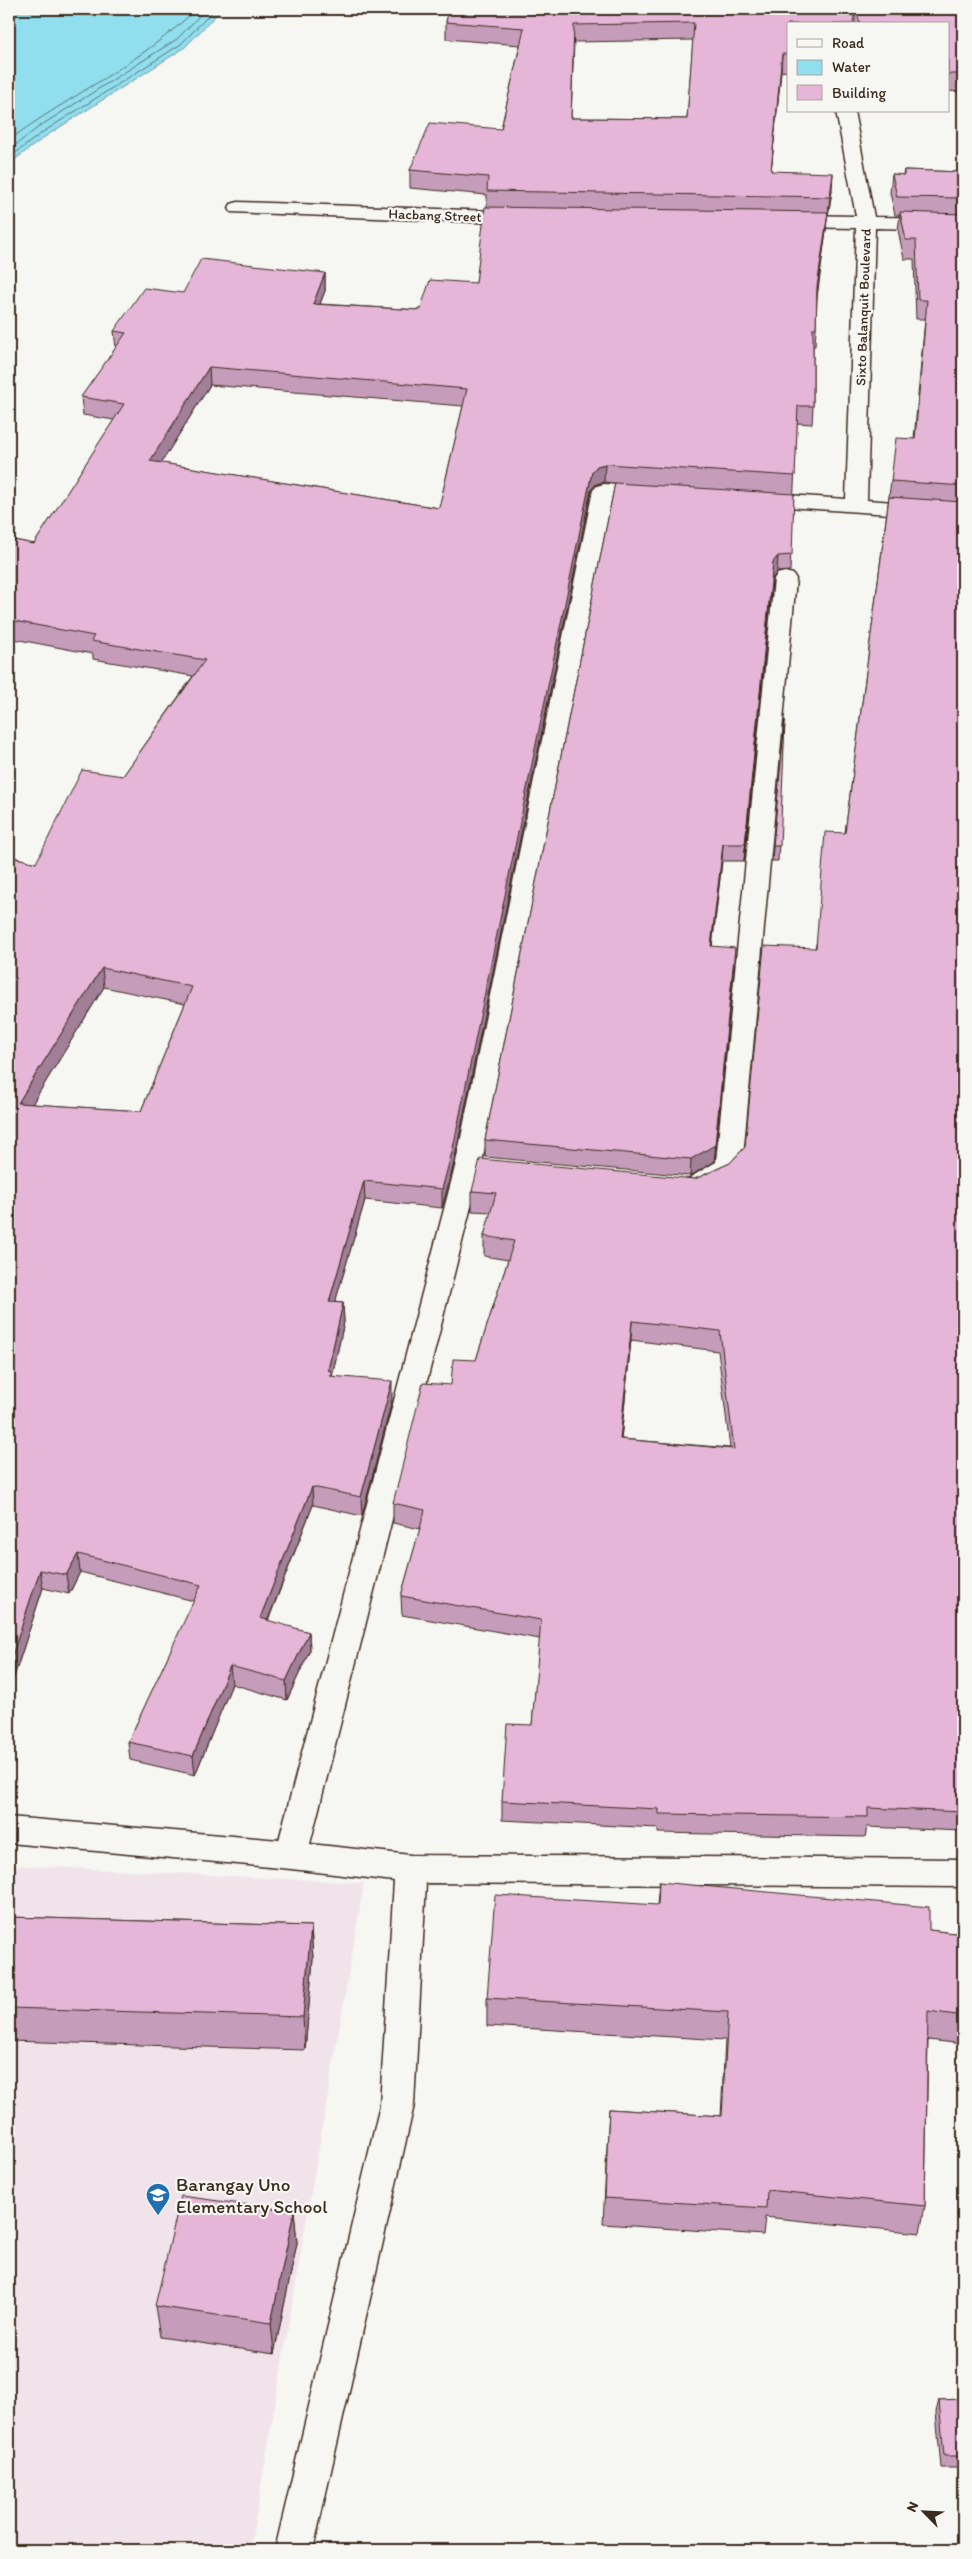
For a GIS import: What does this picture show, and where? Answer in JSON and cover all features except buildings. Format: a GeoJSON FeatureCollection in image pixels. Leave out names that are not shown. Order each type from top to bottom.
{"type":"FeatureCollection","features":[{"type":"Feature","properties":{"kind":"street","name":"Sixto Balanquit Boulevard"},"geometry":{"type":"LineString","coordinates":[[845,112],[866,222],[856,504]]}},
{"type":"Feature","properties":{"kind":"street","name":"Hacbang Street"},"geometry":{"type":"LineString","coordinates":[[238,208],[539,218]]}},
{"type":"Feature","properties":{"kind":"street"},"geometry":{"type":"LineString","coordinates":[[776,221],[963,224]]}},
{"type":"Feature","properties":{"kind":"street"},"geometry":{"type":"LineString","coordinates":[[291,1855],[478,1168],[604,490],[672,494]]}},
{"type":"Feature","properties":{"kind":"street"},"geometry":{"type":"LineString","coordinates":[[740,498],[856,504],[963,513]]}},
{"type":"Feature","properties":{"kind":"street"},"geometry":{"type":"LineString","coordinates":[[674,1186],[694,1188],[729,1167],[785,579]]}},
{"type":"Feature","properties":{"kind":"street"},"geometry":{"type":"LineString","coordinates":[[9,1830],[291,1855],[411,1869],[963,1873]]}},
{"type":"Feature","properties":{"kind":"street"},"geometry":{"type":"LineString","coordinates":[[294,2550],[397,2104],[411,1869]]}},
{"type":"Feature","properties":{"kind":"shaded area","name":"Barangay Uno Elementary School"},"geometry":{"type":"Polygon","coordinates":[[[9,1865],[364,1883],[250,2550],[9,2550],[9,1865]]]}},
{"type":"Feature","properties":{"kind":"water"},"geometry":{"type":"Polygon","coordinates":[[[9,9],[222,9],[184,48],[46,136],[9,164],[9,9]]]}},
{"type":"Feature","properties":{"kind":"place","name":"Barangay Uno Elementary School"},"geometry":{"type":"Point","coordinates":[158,2216]}}]}
